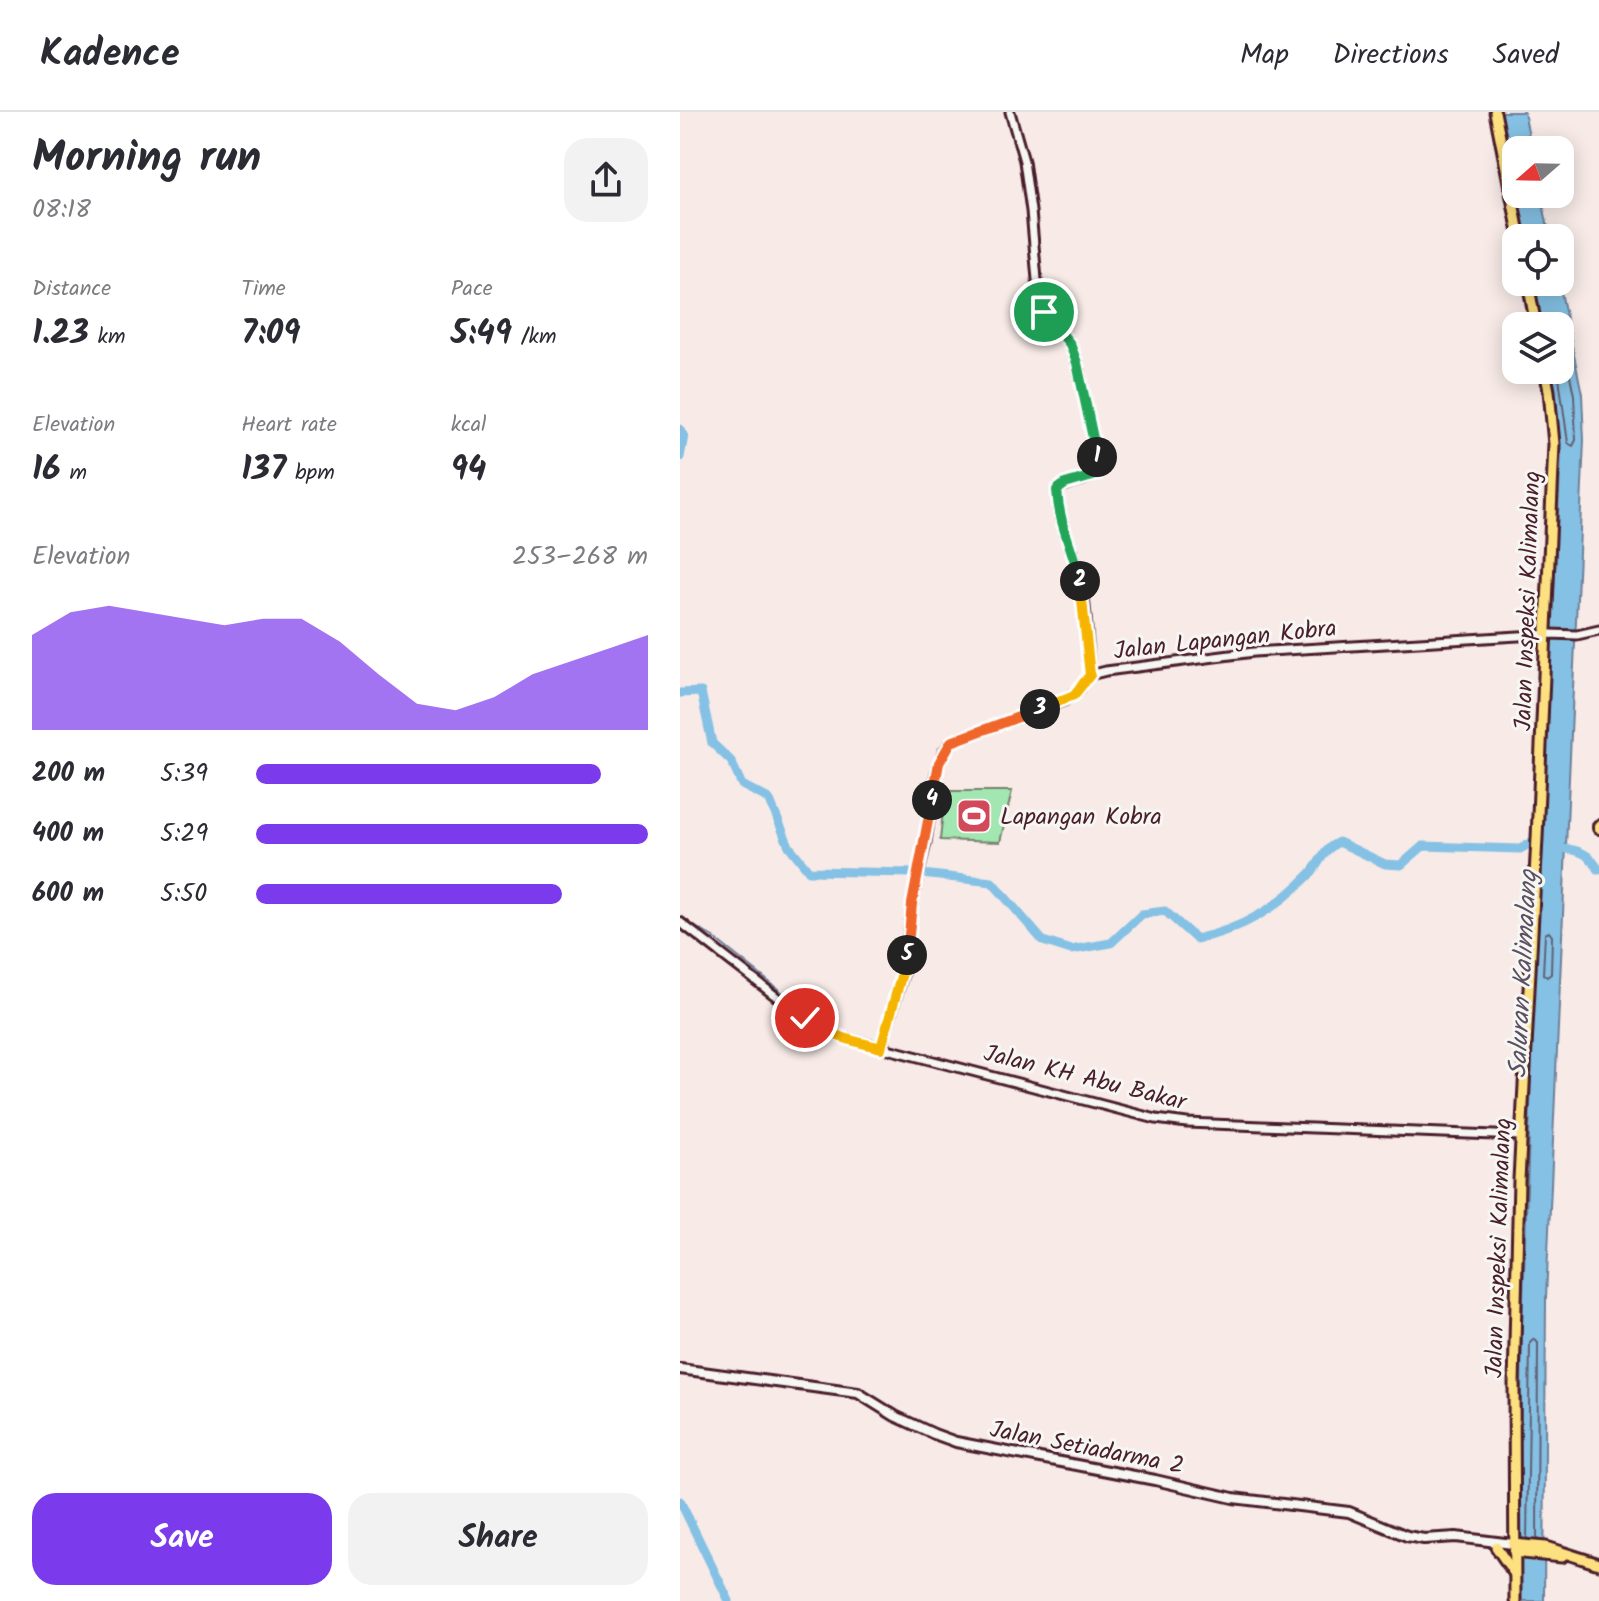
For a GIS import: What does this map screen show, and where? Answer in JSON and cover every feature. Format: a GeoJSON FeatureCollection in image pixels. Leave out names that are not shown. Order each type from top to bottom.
{"type":"FeatureCollection","features":[{"type":"Feature","properties":{"kind":"main road"},"geometry":{"type":"LineString","coordinates":[[1495,112],[1517,224]]}},
{"type":"Feature","properties":{"kind":"main road","name":"Jalan Inspeksi Kalimalang"},"geometry":{"type":"LineString","coordinates":[[1515,1601],[1514,1384],[1521,1136],[1548,634],[1554,444],[1548,384]]}},
{"type":"Feature","properties":{"kind":"main road","name":"Jalan Setiadarma 2"},"geometry":{"type":"LineString","coordinates":[[680,1369],[858,1393],[895,1416],[956,1442],[1113,1471],[1243,1500],[1349,1512],[1407,1536],[1424,1539],[1456,1537],[1546,1550],[1599,1566]]}},
{"type":"Feature","properties":{"kind":"main road"},"geometry":{"type":"LineString","coordinates":[[1494,1544],[1514,1573]]}},
{"type":"Feature","properties":{"kind":"street"},"geometry":{"type":"LineString","coordinates":[[1010,112],[1024,161],[1038,291],[1044,312],[1070,344],[1077,363],[1099,466],[1094,477],[1065,484],[1057,490],[1059,516],[1076,562],[1081,588],[1090,675]]}},
{"type":"Feature","properties":{"kind":"street","name":"Jalan Lapangan Kobra"},"geometry":{"type":"LineString","coordinates":[[881,1048],[903,975],[912,904],[926,842],[936,773],[946,747],[964,736],[1064,701],[1080,689],[1090,675],[1254,652],[1548,634],[1577,635],[1599,630]]}},
{"type":"Feature","properties":{"kind":"street","name":"Jalan KH Abu Bakar"},"geometry":{"type":"LineString","coordinates":[[680,922],[818,1029],[1082,1101],[1171,1122],[1521,1136]]}},
{"type":"Feature","properties":{"kind":"green space"},"geometry":{"type":"Polygon","coordinates":[[[1547,384],[1552,384],[1561,452],[1528,1137],[1518,1545],[1514,1573],[1492,1541],[1513,1544],[1521,1147],[1526,1136],[1522,1122],[1554,444],[1547,384]]]}},
{"type":"Feature","properties":{"kind":"green space","name":"Lapangan Kobra"},"geometry":{"type":"Polygon","coordinates":[[[945,791],[1012,791],[1000,842],[940,840],[945,791]]]}},
{"type":"Feature","properties":{"kind":"water"},"geometry":{"type":"Polygon","coordinates":[[[1501,112],[1524,112],[1529,136],[1506,136],[1501,112]]]}},
{"type":"Feature","properties":{"kind":"water"},"geometry":{"type":"Polygon","coordinates":[[[1520,208],[1544,208],[1547,224],[1522,224],[1520,208]]]}},
{"type":"Feature","properties":{"kind":"water"},"geometry":{"type":"Polygon","coordinates":[[[1537,296],[1562,296],[1565,312],[1539,312],[1537,296]]]}},
{"type":"Feature","properties":{"kind":"water"},"geometry":{"type":"Polygon","coordinates":[[[1574,355],[1582,394],[1584,440],[1546,1298],[1544,1601],[1518,1601],[1522,1326],[1536,942],[1561,452],[1552,384],[1574,384],[1574,355]]]}},
{"type":"Feature","properties":{"kind":"waterway"},"geometry":{"type":"LineString","coordinates":[[680,429],[684,436],[680,457]]}},
{"type":"Feature","properties":{"kind":"waterway"},"geometry":{"type":"LineString","coordinates":[[680,693],[701,692],[712,743],[731,761],[742,785],[769,799],[789,846],[809,871],[914,873]]}},
{"type":"Feature","properties":{"kind":"waterway"},"geometry":{"type":"LineString","coordinates":[[922,874],[992,882],[1043,941],[1071,950],[1111,943],[1142,914],[1165,911],[1196,939],[1244,923],[1285,897],[1339,842],[1385,864],[1401,865],[1423,846],[1520,849],[1531,843]]}},
{"type":"Feature","properties":{"kind":"waterway"},"geometry":{"type":"LineString","coordinates":[[1567,849],[1586,855],[1599,870]]}},
{"type":"Feature","properties":{"kind":"waterway"},"geometry":{"type":"LineString","coordinates":[[680,918],[713,937],[823,1025],[839,1033],[878,1041]]}},
{"type":"Feature","properties":{"kind":"waterway"},"geometry":{"type":"LineString","coordinates":[[680,1501],[729,1601]]}},
{"type":"Feature","properties":{"kind":"place","name":"Lapangan Kobra"},"geometry":{"type":"Point","coordinates":[974,816]}},
{"type":"Feature","properties":{"kind":"route"},"geometry":{"type":"LineString","coordinates":[[805,1018],[818,1029],[881,1048],[903,975],[912,904],[926,842],[936,773],[946,747],[964,736],[1064,701],[1080,689],[1090,675],[1081,588],[1076,562],[1059,516],[1057,490],[1065,484],[1094,477],[1099,466],[1077,363],[1070,344],[1044,312]]}},
{"type":"Feature","properties":{"kind":"water label","name":"Saluran Kalimalang"},"geometry":{"type":"Point","coordinates":[1522,974]}}]}
